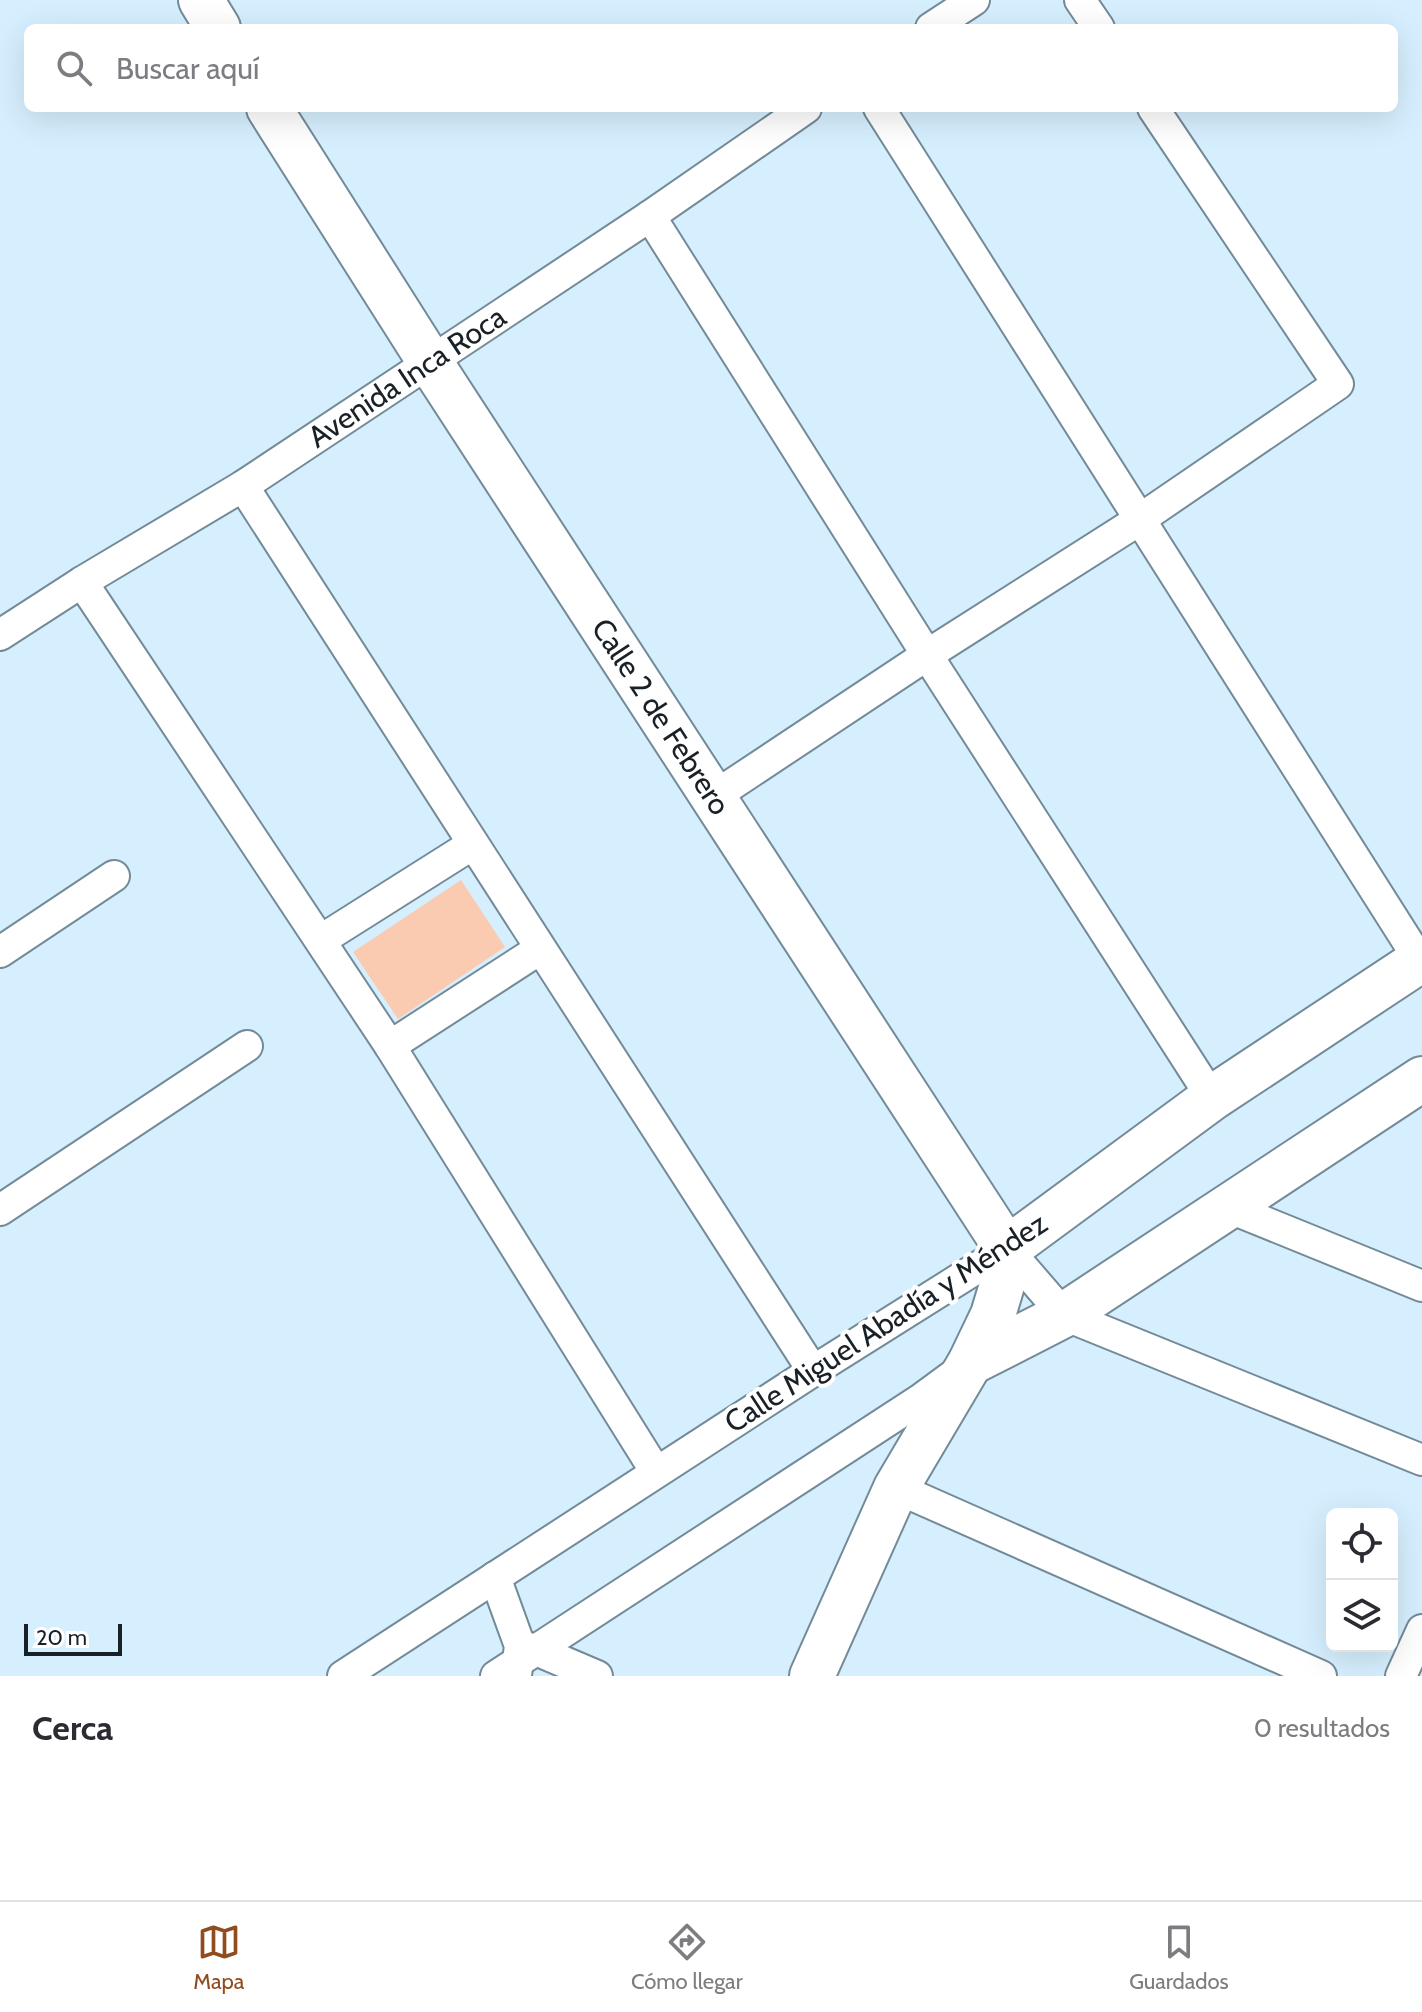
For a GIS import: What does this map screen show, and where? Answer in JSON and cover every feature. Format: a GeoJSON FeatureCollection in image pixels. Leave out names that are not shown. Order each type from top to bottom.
{"type":"FeatureCollection","features":[{"type":"Feature","properties":{"kind":"street"},"geometry":{"type":"LineString","coordinates":[[201,0],[216,24]]}},
{"type":"Feature","properties":{"kind":"street"},"geometry":{"type":"LineString","coordinates":[[1080,0],[1096,24]]}},
{"type":"Feature","properties":{"kind":"street"},"geometry":{"type":"LineString","coordinates":[[937,24],[972,1]]}},
{"type":"Feature","properties":{"kind":"street","name":"Calle 2 de Febrero"},"geometry":{"type":"LineString","coordinates":[[272,112],[430,362],[1007,1249],[1064,1315]]}},
{"type":"Feature","properties":{"kind":"street","name":"Avenida Inca Roca"},"geometry":{"type":"LineString","coordinates":[[0,635],[243,486],[650,216],[800,112]]}},
{"type":"Feature","properties":{"kind":"street"},"geometry":{"type":"LineString","coordinates":[[882,112],[1421,960]]}},
{"type":"Feature","properties":{"kind":"street"},"geometry":{"type":"LineString","coordinates":[[713,797],[1139,520],[1338,384],[1156,112]]}},
{"type":"Feature","properties":{"kind":"street"},"geometry":{"type":"LineString","coordinates":[[650,216],[1212,1098]]}},
{"type":"Feature","properties":{"kind":"street"},"geometry":{"type":"LineString","coordinates":[[243,486],[813,1371]]}},
{"type":"Feature","properties":{"kind":"street"},"geometry":{"type":"LineString","coordinates":[[82,582],[390,1046],[656,1472]]}},
{"type":"Feature","properties":{"kind":"street"},"geometry":{"type":"LineString","coordinates":[[321,940],[473,844]]}},
{"type":"Feature","properties":{"kind":"street"},"geometry":{"type":"LineString","coordinates":[[0,952],[114,876]]}},
{"type":"Feature","properties":{"kind":"street"},"geometry":{"type":"LineString","coordinates":[[390,1046],[540,949]]}},
{"type":"Feature","properties":{"kind":"street","name":"Calle Miguel Abadía y Méndez"},"geometry":{"type":"LineString","coordinates":[[343,1676],[1007,1249],[1212,1098],[1421,960]]}},
{"type":"Feature","properties":{"kind":"street"},"geometry":{"type":"LineString","coordinates":[[0,1210],[247,1046]]}},
{"type":"Feature","properties":{"kind":"street"},"geometry":{"type":"LineString","coordinates":[[517,1662],[921,1399],[970,1363],[1064,1315],[1422,1079]]}},
{"type":"Feature","properties":{"kind":"street"},"geometry":{"type":"LineString","coordinates":[[1230,1208],[1422,1286]]}},
{"type":"Feature","properties":{"kind":"street"},"geometry":{"type":"LineString","coordinates":[[812,1676],[896,1488],[970,1363],[993,1315],[1002,1285],[1007,1249]]}},
{"type":"Feature","properties":{"kind":"street"},"geometry":{"type":"LineString","coordinates":[[1064,1315],[1422,1460]]}},
{"type":"Feature","properties":{"kind":"street"},"geometry":{"type":"LineString","coordinates":[[896,1488],[1321,1676]]}},
{"type":"Feature","properties":{"kind":"street"},"geometry":{"type":"LineString","coordinates":[[495,1577],[517,1662]]}},
{"type":"Feature","properties":{"kind":"street"},"geometry":{"type":"LineString","coordinates":[[1401,1676],[1422,1630]]}},
{"type":"Feature","properties":{"kind":"street"},"geometry":{"type":"LineString","coordinates":[[517,1662],[597,1676]]}},
{"type":"Feature","properties":{"kind":"shaded area"},"geometry":{"type":"Polygon","coordinates":[[[461,880],[505,947],[398,1019],[353,952],[461,880]]]}}]}
